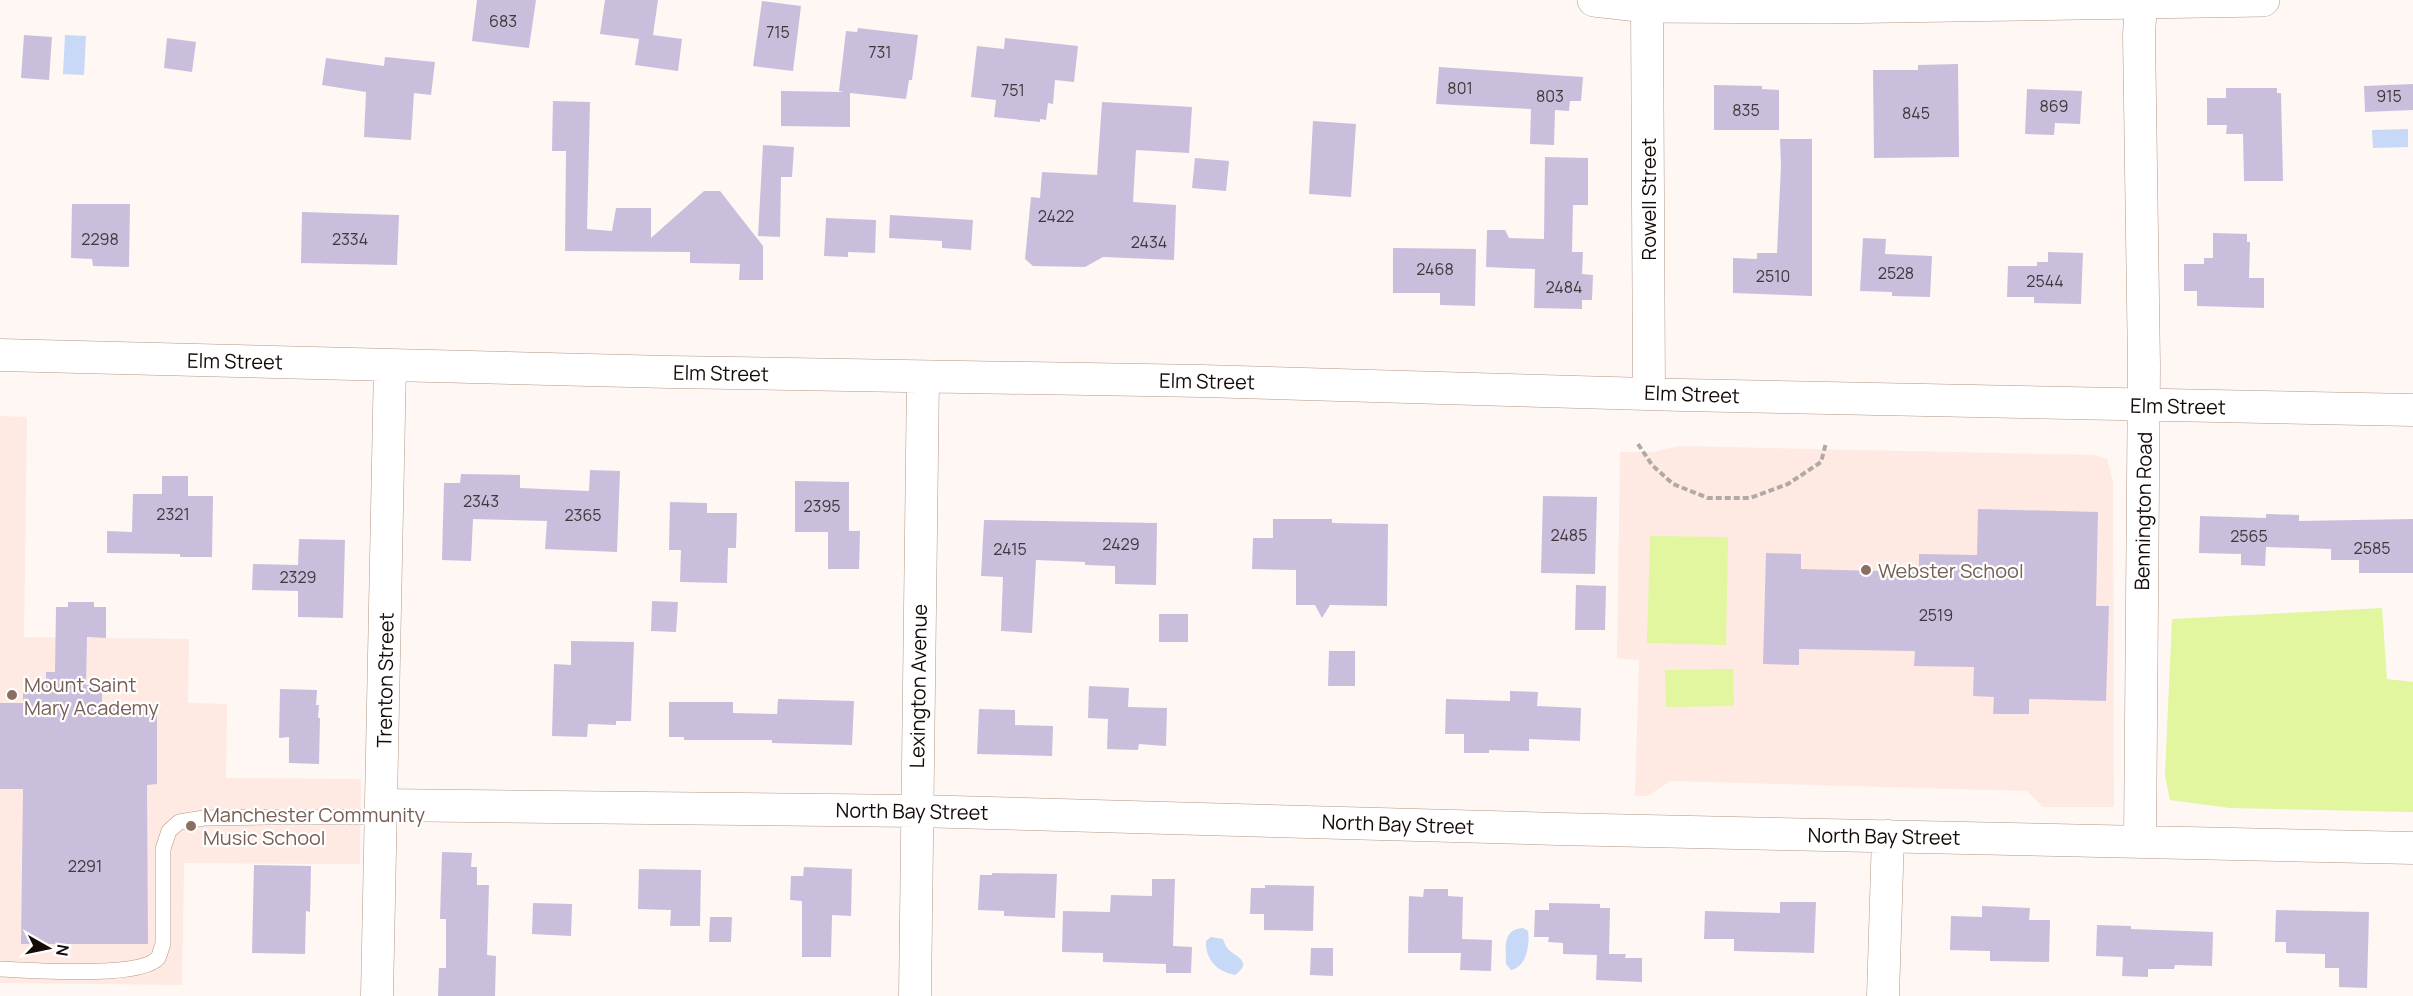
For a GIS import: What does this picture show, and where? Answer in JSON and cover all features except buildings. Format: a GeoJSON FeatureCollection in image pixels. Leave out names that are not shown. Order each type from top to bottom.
{"type":"FeatureCollection","features":[{"type":"Feature","properties":{"kind":"street"},"geometry":{"type":"LineString","coordinates":[[1594,0],[1647,6],[1828,7],[2264,0]]}},
{"type":"Feature","properties":{"kind":"street","name":"Bennington Road"},"geometry":{"type":"LineString","coordinates":[[2140,841],[2144,405],[2139,34],[2156,1]]}},
{"type":"Feature","properties":{"kind":"street","name":"Rowell Street"},"geometry":{"type":"LineString","coordinates":[[1647,6],[1649,393]]}},
{"type":"Feature","properties":{"kind":"street","name":"Elm Street"},"geometry":{"type":"LineString","coordinates":[[0,355],[2413,410]]}},
{"type":"Feature","properties":{"kind":"street","name":"Trenton Street"},"geometry":{"type":"LineString","coordinates":[[377,996],[390,365]]}},
{"type":"Feature","properties":{"kind":"street","name":"Lexington Avenue"},"geometry":{"type":"LineString","coordinates":[[915,996],[923,377]]}},
{"type":"Feature","properties":{"kind":"street","name":"North Bay Street"},"geometry":{"type":"LineString","coordinates":[[382,811],[916,811],[1888,837],[2413,848]]}},
{"type":"Feature","properties":{"kind":"street"},"geometry":{"type":"LineString","coordinates":[[1883,996],[1888,837]]}},
{"type":"Feature","properties":{"kind":"lane"},"geometry":{"type":"LineString","coordinates":[[0,969],[117,971],[142,967],[158,958],[163,944],[164,849],[169,831],[179,822],[204,818],[382,811]]}},
{"type":"Feature","properties":{"kind":"path"},"geometry":{"type":"LineString","coordinates":[[1638,444],[1652,465],[1673,484],[1708,498],[1750,498],[1788,484],[1821,462],[1826,443]]}},
{"type":"Feature","properties":{"kind":"shaded area","name":"Manchester Community Music School"},"geometry":{"type":"Polygon","coordinates":[[[0,416],[27,417],[24,637],[189,639],[188,703],[227,704],[226,778],[361,779],[360,864],[184,863],[182,985],[0,983],[0,416]]]}},
{"type":"Feature","properties":{"kind":"shaded area","name":"Webster School"},"geometry":{"type":"Polygon","coordinates":[[[1679,446],[2095,455],[2107,459],[2113,481],[2114,807],[2043,807],[2027,791],[1670,781],[1648,796],[1635,796],[1639,660],[1617,658],[1620,452],[1653,452],[1679,446]]]}},
{"type":"Feature","properties":{"kind":"green space"},"geometry":{"type":"Polygon","coordinates":[[[1650,536],[1728,537],[1726,645],[1647,643],[1650,536]]]}},
{"type":"Feature","properties":{"kind":"green space"},"geometry":{"type":"Polygon","coordinates":[[[2382,608],[2387,679],[2413,682],[2413,812],[2230,808],[2170,800],[2165,775],[2172,619],[2382,608]]]}},
{"type":"Feature","properties":{"kind":"green space"},"geometry":{"type":"Polygon","coordinates":[[[1733,669],[1734,706],[1666,707],[1665,670],[1733,669]]]}},
{"type":"Feature","properties":{"kind":"water"},"geometry":{"type":"Polygon","coordinates":[[[65,35],[86,36],[84,75],[63,74],[65,35]]]}},
{"type":"Feature","properties":{"kind":"water"},"geometry":{"type":"Polygon","coordinates":[[[2408,129],[2408,147],[2373,148],[2372,130],[2408,129]]]}},
{"type":"Feature","properties":{"kind":"water"},"geometry":{"type":"Polygon","coordinates":[[[1523,928],[1528,931],[1526,954],[1521,964],[1511,970],[1506,964],[1508,936],[1516,929],[1523,928]]]}},
{"type":"Feature","properties":{"kind":"water"},"geometry":{"type":"Polygon","coordinates":[[[1211,937],[1223,939],[1228,949],[1243,963],[1235,975],[1213,964],[1206,948],[1206,941],[1211,937]]]}},
{"type":"Feature","properties":{"kind":"place","name":"Webster School"},"geometry":{"type":"Point","coordinates":[1866,570]}},
{"type":"Feature","properties":{"kind":"place","name":"Mount Saint Mary Academy"},"geometry":{"type":"Point","coordinates":[12,695]}},
{"type":"Feature","properties":{"kind":"place","name":"Manchester Community Music School"},"geometry":{"type":"Point","coordinates":[191,826]}}]}
